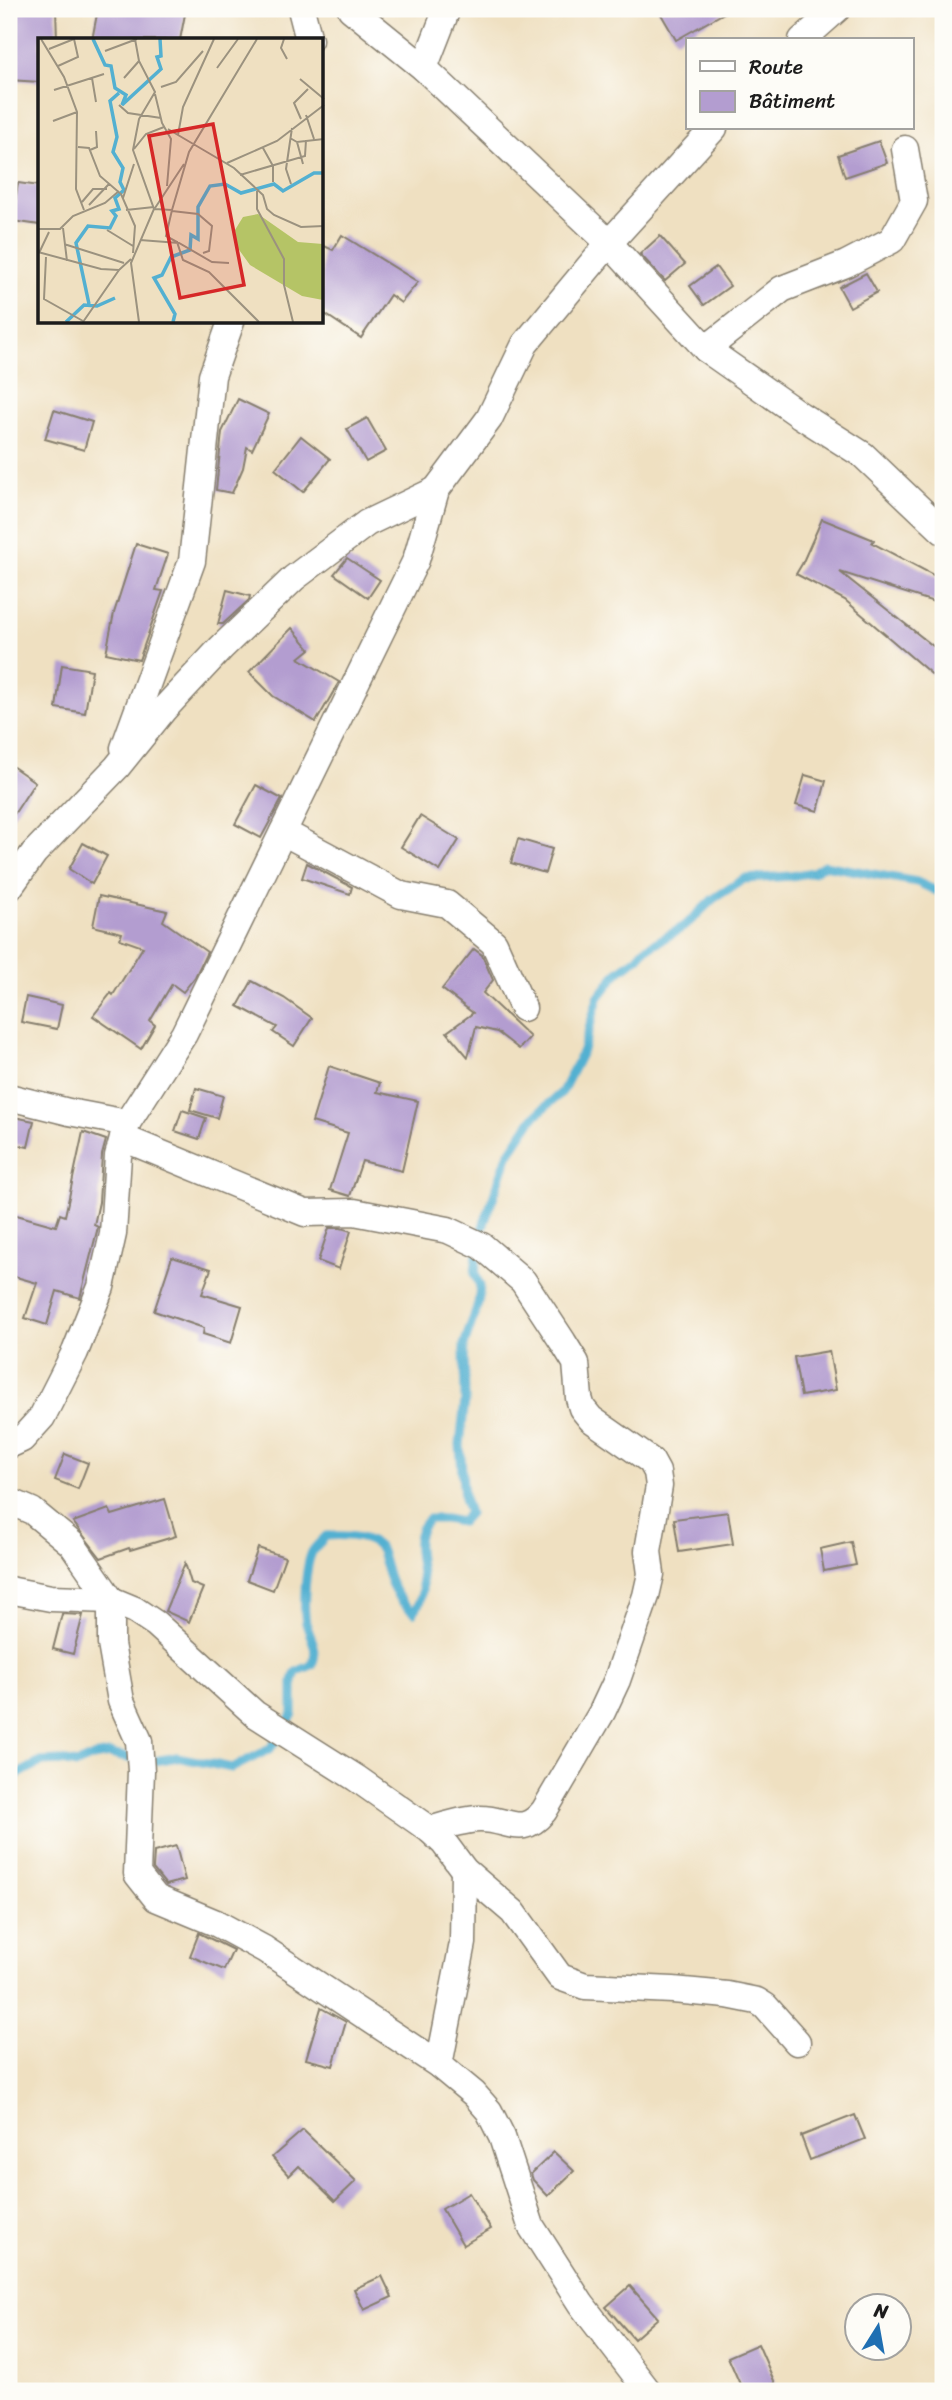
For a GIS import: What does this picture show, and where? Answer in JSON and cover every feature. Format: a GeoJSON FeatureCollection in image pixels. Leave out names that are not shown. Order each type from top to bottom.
{"type":"FeatureCollection","features":[{"type":"Feature","properties":{"kind":"street"},"geometry":{"type":"LineString","coordinates":[[301,9],[308,38]]}},
{"type":"Feature","properties":{"kind":"street"},"geometry":{"type":"LineString","coordinates":[[351,9],[424,68],[608,243],[706,349],[800,415],[863,455],[943,531]]}},
{"type":"Feature","properties":{"kind":"street"},"geometry":{"type":"LineString","coordinates":[[424,68],[447,9]]}},
{"type":"Feature","properties":{"kind":"street"},"geometry":{"type":"LineString","coordinates":[[804,38],[837,9]]}},
{"type":"Feature","properties":{"kind":"street"},"geometry":{"type":"LineString","coordinates":[[9,1445],[22,1439],[42,1417],[75,1352],[102,1287],[113,1234],[117,1166],[125,1130],[184,1034],[416,560],[436,490],[489,419],[525,344],[608,243],[712,130]]}},
{"type":"Feature","properties":{"kind":"street"},"geometry":{"type":"LineString","coordinates":[[706,349],[782,289],[846,264],[892,240],[914,201],[905,149]]}},
{"type":"Feature","properties":{"kind":"street"},"geometry":{"type":"LineString","coordinates":[[117,766],[192,561],[212,376],[230,324]]}},
{"type":"Feature","properties":{"kind":"street"},"geometry":{"type":"LineString","coordinates":[[9,888],[34,853],[117,766],[164,709],[221,648],[294,578],[367,523],[436,490]]}},
{"type":"Feature","properties":{"kind":"street"},"geometry":{"type":"LineString","coordinates":[[283,832],[401,895],[447,904],[494,943],[523,1008]]}},
{"type":"Feature","properties":{"kind":"street"},"geometry":{"type":"LineString","coordinates":[[9,1097],[125,1130],[305,1213],[354,1212],[435,1227],[448,1230],[482,1247],[523,1281],[564,1342],[576,1363],[582,1408],[592,1419],[651,1461],[657,1472],[659,1486],[648,1551],[651,1574],[646,1596],[617,1681],[544,1811],[534,1823],[524,1826],[483,1819],[466,1820],[430,1830]]}},
{"type":"Feature","properties":{"kind":"street"},"geometry":{"type":"LineString","coordinates":[[9,1501],[32,1511],[72,1544],[111,1600],[111,1644],[121,1701],[139,1741],[141,1772],[137,1874],[156,1898],[216,1923],[264,1949],[439,2065],[474,2094],[489,2111],[502,2137],[531,2226],[581,2304],[649,2391]]}},
{"type":"Feature","properties":{"kind":"street"},"geometry":{"type":"LineString","coordinates":[[9,1590],[51,1598],[111,1600],[135,1610],[156,1625],[255,1714],[356,1778],[430,1830],[444,1843],[464,1870],[513,1912],[560,1977],[585,1986],[687,1991],[757,2001],[765,2006],[797,2042]]}},
{"type":"Feature","properties":{"kind":"street"},"geometry":{"type":"LineString","coordinates":[[439,2065],[463,1943],[464,1870]]}},
{"type":"Feature","properties":{"kind":"building"},"geometry":{"type":"Polygon","coordinates":[[[9,9],[56,9],[57,38],[38,38],[38,82],[9,80],[9,9]]]}},
{"type":"Feature","properties":{"kind":"building"},"geometry":{"type":"Polygon","coordinates":[[[98,9],[186,9],[180,38],[92,38],[98,9]]]}},
{"type":"Feature","properties":{"kind":"building"},"geometry":{"type":"Polygon","coordinates":[[[658,9],[731,9],[676,40],[658,9]]]}},
{"type":"Feature","properties":{"kind":"building"},"geometry":{"type":"Polygon","coordinates":[[[879,141],[887,163],[845,177],[838,155],[879,141]]]}},
{"type":"Feature","properties":{"kind":"building"},"geometry":{"type":"Polygon","coordinates":[[[18,183],[38,186],[38,225],[12,221],[18,183]]]}},
{"type":"Feature","properties":{"kind":"building"},"geometry":{"type":"Polygon","coordinates":[[[342,235],[418,282],[401,303],[390,295],[361,338],[324,313],[324,246],[333,250],[342,235]]]}},
{"type":"Feature","properties":{"kind":"building"},"geometry":{"type":"Polygon","coordinates":[[[660,236],[685,264],[665,281],[640,254],[660,236]]]}},
{"type":"Feature","properties":{"kind":"building"},"geometry":{"type":"Polygon","coordinates":[[[716,267],[730,286],[704,305],[690,286],[716,267]]]}},
{"type":"Feature","properties":{"kind":"building"},"geometry":{"type":"Polygon","coordinates":[[[866,273],[877,292],[850,307],[839,287],[866,273]]]}},
{"type":"Feature","properties":{"kind":"building"},"geometry":{"type":"Polygon","coordinates":[[[238,399],[269,414],[252,450],[247,447],[243,468],[232,493],[216,490],[222,432],[238,399]]]}},
{"type":"Feature","properties":{"kind":"building"},"geometry":{"type":"Polygon","coordinates":[[[54,410],[92,422],[84,450],[45,439],[54,410]]]}},
{"type":"Feature","properties":{"kind":"building"},"geometry":{"type":"Polygon","coordinates":[[[367,418],[386,451],[366,462],[347,429],[367,418]]]}},
{"type":"Feature","properties":{"kind":"building"},"geometry":{"type":"Polygon","coordinates":[[[301,436],[330,459],[303,492],[275,469],[301,436]]]}},
{"type":"Feature","properties":{"kind":"building"},"geometry":{"type":"Polygon","coordinates":[[[822,519],[874,540],[872,543],[943,580],[943,605],[840,572],[943,654],[943,684],[845,600],[796,574],[822,519]]]}},
{"type":"Feature","properties":{"kind":"building"},"geometry":{"type":"Polygon","coordinates":[[[136,544],[168,554],[156,590],[163,591],[139,660],[106,653],[114,613],[136,544]]]}},
{"type":"Feature","properties":{"kind":"building"},"geometry":{"type":"Polygon","coordinates":[[[347,558],[380,580],[368,598],[334,574],[347,558]]]}},
{"type":"Feature","properties":{"kind":"building"},"geometry":{"type":"Polygon","coordinates":[[[227,590],[250,596],[249,600],[223,624],[218,624],[227,590]]]}},
{"type":"Feature","properties":{"kind":"building"},"geometry":{"type":"Polygon","coordinates":[[[292,628],[310,649],[299,658],[339,682],[316,722],[273,696],[249,672],[292,628]]]}},
{"type":"Feature","properties":{"kind":"building"},"geometry":{"type":"Polygon","coordinates":[[[62,665],[92,670],[85,713],[56,708],[62,665]]]}},
{"type":"Feature","properties":{"kind":"building"},"geometry":{"type":"Polygon","coordinates":[[[9,764],[35,782],[9,822],[9,764]]]}},
{"type":"Feature","properties":{"kind":"building"},"geometry":{"type":"Polygon","coordinates":[[[805,775],[826,781],[818,811],[796,805],[805,775]]]}},
{"type":"Feature","properties":{"kind":"building"},"geometry":{"type":"Polygon","coordinates":[[[256,785],[282,799],[261,838],[235,824],[256,785]]]}},
{"type":"Feature","properties":{"kind":"building"},"geometry":{"type":"Polygon","coordinates":[[[420,816],[459,840],[440,871],[401,847],[420,816]]]}},
{"type":"Feature","properties":{"kind":"building"},"geometry":{"type":"Polygon","coordinates":[[[518,839],[552,849],[545,873],[511,863],[518,839]]]}},
{"type":"Feature","properties":{"kind":"building"},"geometry":{"type":"Polygon","coordinates":[[[83,843],[107,856],[92,884],[69,869],[83,843]]]}},
{"type":"Feature","properties":{"kind":"building"},"geometry":{"type":"Polygon","coordinates":[[[307,863],[352,887],[350,894],[302,878],[307,863]]]}},
{"type":"Feature","properties":{"kind":"building"},"geometry":{"type":"Polygon","coordinates":[[[99,896],[167,911],[163,921],[207,952],[195,977],[183,992],[172,984],[150,1021],[155,1025],[141,1049],[93,1016],[111,993],[113,995],[143,947],[120,939],[122,933],[93,926],[99,896]]]}},
{"type":"Feature","properties":{"kind":"building"},"geometry":{"type":"Polygon","coordinates":[[[474,949],[482,955],[493,980],[483,993],[530,1037],[519,1049],[497,1032],[476,1027],[468,1057],[447,1032],[473,1013],[442,989],[474,949]]]}},
{"type":"Feature","properties":{"kind":"building"},"geometry":{"type":"Polygon","coordinates":[[[252,981],[284,998],[312,1018],[294,1046],[273,1032],[277,1027],[238,1006],[252,981]]]}},
{"type":"Feature","properties":{"kind":"building"},"geometry":{"type":"Polygon","coordinates":[[[26,997],[62,1005],[57,1029],[21,1022],[26,997]]]}},
{"type":"Feature","properties":{"kind":"building"},"geometry":{"type":"Polygon","coordinates":[[[329,1066],[380,1083],[377,1092],[418,1101],[402,1171],[362,1161],[350,1196],[330,1190],[348,1133],[312,1122],[329,1066]]]}},
{"type":"Feature","properties":{"kind":"building"},"geometry":{"type":"Polygon","coordinates":[[[196,1088],[223,1096],[217,1118],[190,1110],[196,1088]]]}},
{"type":"Feature","properties":{"kind":"building"},"geometry":{"type":"Polygon","coordinates":[[[182,1110],[206,1118],[199,1139],[175,1131],[182,1110]]]}},
{"type":"Feature","properties":{"kind":"building"},"geometry":{"type":"Polygon","coordinates":[[[9,1116],[34,1121],[28,1147],[9,1143],[9,1116]]]}},
{"type":"Feature","properties":{"kind":"building"},"geometry":{"type":"Polygon","coordinates":[[[83,1132],[106,1140],[94,1225],[98,1227],[80,1298],[57,1291],[47,1325],[25,1318],[37,1283],[9,1275],[9,1229],[13,1214],[56,1226],[60,1214],[65,1216],[83,1132]]]}},
{"type":"Feature","properties":{"kind":"building"},"geometry":{"type":"Polygon","coordinates":[[[329,1228],[351,1231],[339,1269],[318,1261],[329,1228]]]}},
{"type":"Feature","properties":{"kind":"building"},"geometry":{"type":"Polygon","coordinates":[[[172,1257],[211,1269],[202,1294],[242,1306],[231,1343],[203,1334],[204,1328],[154,1311],[172,1257]]]}},
{"type":"Feature","properties":{"kind":"building"},"geometry":{"type":"Polygon","coordinates":[[[829,1351],[836,1390],[801,1396],[794,1357],[829,1351]]]}},
{"type":"Feature","properties":{"kind":"building"},"geometry":{"type":"Polygon","coordinates":[[[65,1454],[88,1463],[78,1489],[55,1480],[65,1454]]]}},
{"type":"Feature","properties":{"kind":"building"},"geometry":{"type":"Polygon","coordinates":[[[165,1499],[176,1536],[101,1558],[73,1522],[109,1509],[112,1515],[165,1499]]]}},
{"type":"Feature","properties":{"kind":"building"},"geometry":{"type":"Polygon","coordinates":[[[728,1512],[733,1544],[679,1552],[674,1519],[728,1512]]]}},
{"type":"Feature","properties":{"kind":"building"},"geometry":{"type":"Polygon","coordinates":[[[851,1542],[856,1565],[824,1571],[820,1549],[851,1542]]]}},
{"type":"Feature","properties":{"kind":"building"},"geometry":{"type":"Polygon","coordinates":[[[258,1548],[285,1557],[273,1590],[247,1580],[258,1548]]]}},
{"type":"Feature","properties":{"kind":"building"},"geometry":{"type":"Polygon","coordinates":[[[185,1563],[191,1583],[203,1588],[189,1622],[165,1611],[185,1563]]]}},
{"type":"Feature","properties":{"kind":"building"},"geometry":{"type":"Polygon","coordinates":[[[62,1614],[83,1615],[73,1654],[53,1649],[62,1614]]]}},
{"type":"Feature","properties":{"kind":"building"},"geometry":{"type":"Polygon","coordinates":[[[176,1846],[185,1880],[166,1885],[153,1869],[154,1852],[176,1846]]]}},
{"type":"Feature","properties":{"kind":"building"},"geometry":{"type":"Polygon","coordinates":[[[199,1933],[233,1950],[224,1970],[190,1956],[199,1933]]]}},
{"type":"Feature","properties":{"kind":"building"},"geometry":{"type":"Polygon","coordinates":[[[321,2008],[346,2022],[333,2066],[306,2059],[321,2008]]]}},
{"type":"Feature","properties":{"kind":"building"},"geometry":{"type":"Polygon","coordinates":[[[855,2115],[865,2139],[810,2160],[801,2136],[855,2115]]]}},
{"type":"Feature","properties":{"kind":"building"},"geometry":{"type":"Polygon","coordinates":[[[303,2130],[356,2181],[335,2201],[299,2166],[289,2176],[272,2157],[303,2130]]]}},
{"type":"Feature","properties":{"kind":"building"},"geometry":{"type":"Polygon","coordinates":[[[554,2152],[574,2171],[548,2196],[531,2174],[554,2152]]]}},
{"type":"Feature","properties":{"kind":"building"},"geometry":{"type":"Polygon","coordinates":[[[469,2193],[491,2229],[463,2245],[442,2209],[469,2193]]]}},
{"type":"Feature","properties":{"kind":"building"},"geometry":{"type":"Polygon","coordinates":[[[382,2276],[392,2297],[364,2310],[354,2289],[382,2276]]]}},
{"type":"Feature","properties":{"kind":"building"},"geometry":{"type":"Polygon","coordinates":[[[630,2286],[658,2318],[634,2339],[606,2307],[630,2286]]]}},
{"type":"Feature","properties":{"kind":"building"},"geometry":{"type":"Polygon","coordinates":[[[758,2344],[775,2383],[755,2391],[743,2391],[728,2357],[758,2344]]]}},
{"type":"Feature","properties":{"kind":"waterway"},"geometry":{"type":"LineString","coordinates":[[9,1779],[41,1762],[61,1761],[77,1764],[109,1754],[149,1762],[177,1757],[232,1768],[270,1749],[293,1714],[293,1681],[296,1672],[312,1665],[314,1659],[305,1616],[306,1577],[312,1552],[326,1536],[355,1537],[375,1544],[381,1551],[395,1591],[414,1612],[422,1589],[418,1551],[421,1528],[429,1519],[461,1522],[469,1513],[464,1498],[460,1445],[465,1400],[464,1345],[478,1304],[480,1286],[475,1274],[478,1241],[508,1155],[533,1118],[562,1092],[583,1050],[598,998],[618,972],[645,949],[685,926],[713,899],[744,879],[791,876],[813,872],[824,865],[917,882],[943,894]]}}]}
